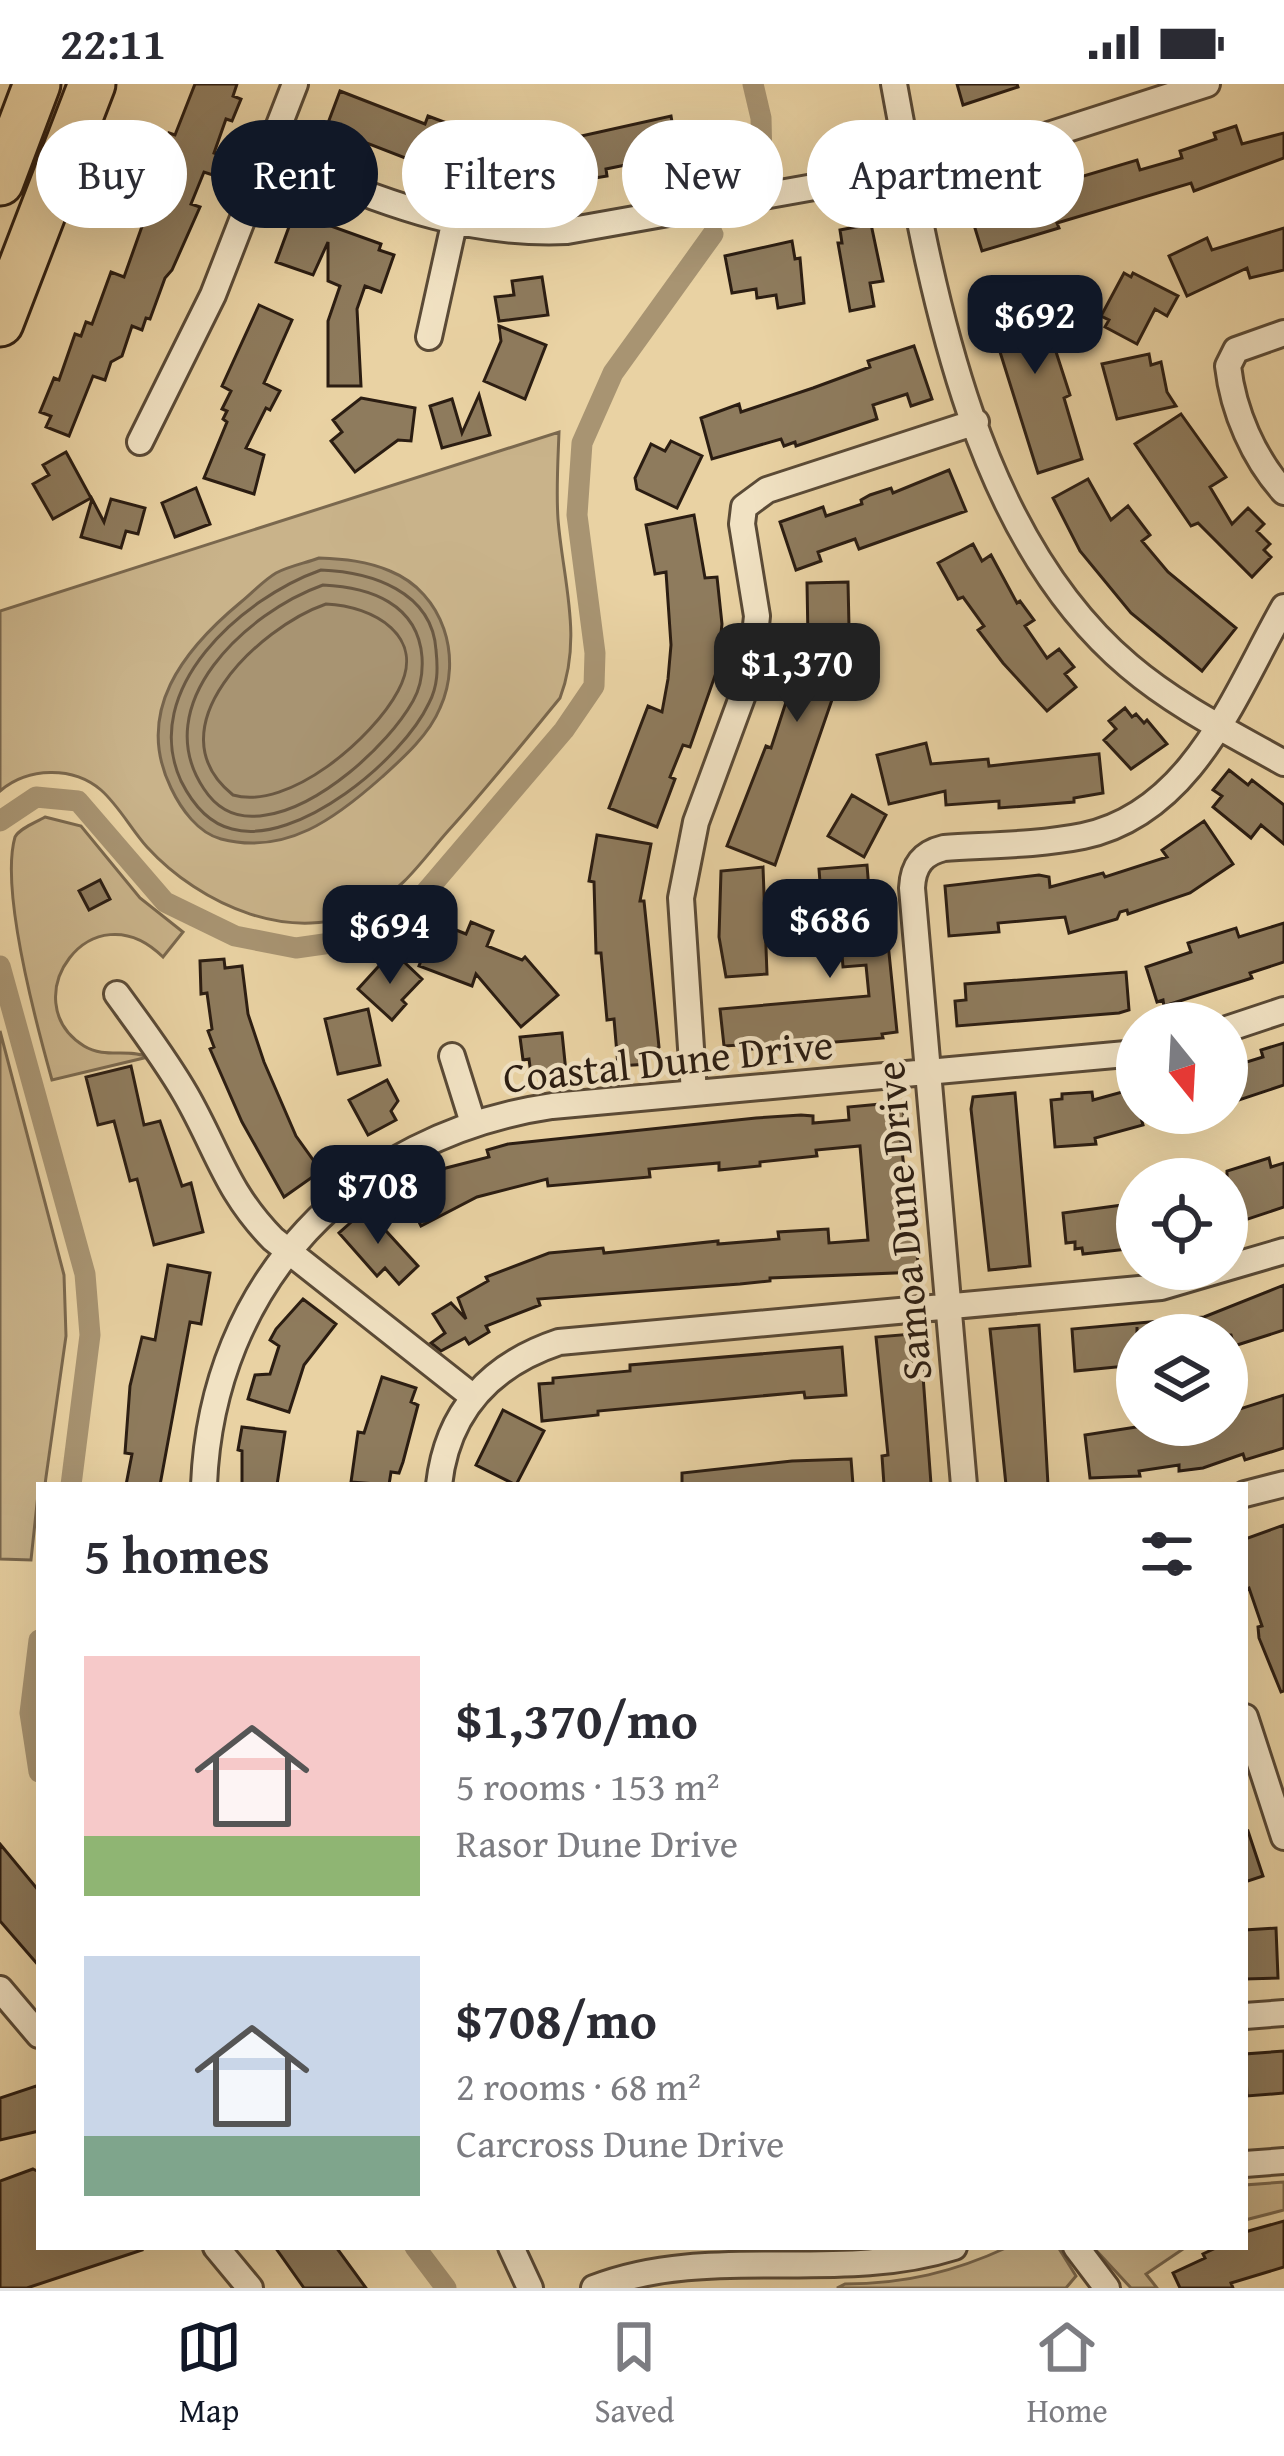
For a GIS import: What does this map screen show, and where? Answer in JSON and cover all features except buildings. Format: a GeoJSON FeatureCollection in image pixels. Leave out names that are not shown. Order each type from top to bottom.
{"type":"FeatureCollection","features":[{"type":"Feature","properties":{"kind":"highway"},"geometry":{"type":"LineString","coordinates":[[0,182],[38,84]]}},
{"type":"Feature","properties":{"kind":"highway"},"geometry":{"type":"LineString","coordinates":[[0,323],[92,84]]}},
{"type":"Feature","properties":{"kind":"street"},"geometry":{"type":"LineString","coordinates":[[282,120],[295,84]]}},
{"type":"Feature","properties":{"kind":"street"},"geometry":{"type":"LineString","coordinates":[[894,84],[901,120]]}},
{"type":"Feature","properties":{"kind":"street"},"geometry":{"type":"LineString","coordinates":[[1084,124],[1207,84]]}},
{"type":"Feature","properties":{"kind":"street"},"geometry":{"type":"LineString","coordinates":[[598,226],[807,188]]}},
{"type":"Feature","properties":{"kind":"street"},"geometry":{"type":"LineString","coordinates":[[140,442],[213,295],[240,228]]}},
{"type":"Feature","properties":{"kind":"street"},"geometry":{"type":"LineString","coordinates":[[430,337],[453,228]]}},
{"type":"Feature","properties":{"kind":"street"},"geometry":{"type":"LineString","coordinates":[[487,228],[586,228]]}},
{"type":"Feature","properties":{"kind":"street"},"geometry":{"type":"LineString","coordinates":[[921,228],[931,282],[976,422],[1019,530],[1057,589],[1126,664],[1172,699],[1284,763]]}},
{"type":"Feature","properties":{"kind":"street"},"geometry":{"type":"LineString","coordinates":[[1284,333],[1244,346],[1230,358],[1229,376],[1249,439],[1284,492]]}},
{"type":"Feature","properties":{"kind":"street"},"geometry":{"type":"LineString","coordinates":[[694,1093],[681,898],[696,822],[751,673],[757,616],[742,524],[744,507],[767,490],[976,422]]}},
{"type":"Feature","properties":{"kind":"street","name":"Samoa Dune Drive"},"geometry":{"type":"LineString","coordinates":[[964,1482],[912,887],[920,860],[944,848],[1066,839],[1116,825],[1172,789],[1200,756],[1284,607]]}},
{"type":"Feature","properties":{"kind":"street"},"geometry":{"type":"LineString","coordinates":[[117,994],[186,1095],[236,1197],[288,1250],[472,1396]]}},
{"type":"Feature","properties":{"kind":"street"},"geometry":{"type":"LineString","coordinates":[[1248,1022],[1284,1010]]}},
{"type":"Feature","properties":{"kind":"street","name":"Coastal Dune Drive"},"geometry":{"type":"LineString","coordinates":[[204,1482],[208,1429],[232,1346],[261,1289],[288,1250],[324,1213],[379,1169],[473,1123],[539,1108],[1116,1055]]}},
{"type":"Feature","properties":{"kind":"street"},"geometry":{"type":"LineString","coordinates":[[452,1056],[473,1123]]}},
{"type":"Feature","properties":{"kind":"street"},"geometry":{"type":"LineString","coordinates":[[440,1482],[454,1425],[472,1396],[520,1358],[580,1338],[1161,1287],[1284,1251]]}},
{"type":"Feature","properties":{"kind":"street"},"geometry":{"type":"LineString","coordinates":[[1248,1493],[1284,1484]]}},
{"type":"Feature","properties":{"kind":"street"},"geometry":{"type":"LineString","coordinates":[[1248,1726],[1284,1837]]}},
{"type":"Feature","properties":{"kind":"street"},"geometry":{"type":"LineString","coordinates":[[0,1989],[36,2032]]}},
{"type":"Feature","properties":{"kind":"street"},"geometry":{"type":"LineString","coordinates":[[1248,2016],[1284,2013]]}},
{"type":"Feature","properties":{"kind":"street"},"geometry":{"type":"LineString","coordinates":[[1248,2164],[1284,2162]]}},
{"type":"Feature","properties":{"kind":"street"},"geometry":{"type":"LineString","coordinates":[[218,2250],[250,2288]]}},
{"type":"Feature","properties":{"kind":"street"},"geometry":{"type":"LineString","coordinates":[[512,2250],[530,2288]]}},
{"type":"Feature","properties":{"kind":"street"},"geometry":{"type":"LineString","coordinates":[[594,2288],[671,2268],[812,2276],[942,2250]]}},
{"type":"Feature","properties":{"kind":"street"},"geometry":{"type":"LineString","coordinates":[[1078,2250],[1107,2288]]}},
{"type":"Feature","properties":{"kind":"shaded area"},"geometry":{"type":"Polygon","coordinates":[[[559,432],[558,519],[571,631],[560,698],[412,873],[382,900],[341,919],[311,923],[250,914],[194,887],[169,868],[90,782],[64,773],[37,774],[0,791],[0,611],[559,432]]]}},
{"type":"Feature","properties":{"kind":"shaded area"},"geometry":{"type":"Polygon","coordinates":[[[45,817],[81,826],[140,898],[183,932],[163,957],[136,939],[110,935],[87,942],[70,958],[58,979],[56,1003],[64,1026],[92,1050],[148,1057],[52,1080],[22,957],[12,889],[15,837],[45,817]]]}},
{"type":"Feature","properties":{"kind":"shaded area"},"geometry":{"type":"Polygon","coordinates":[[[0,1031],[64,1275],[66,1336],[45,1482],[36,1482],[31,1560],[0,1559],[0,1031]]]}},
{"type":"Feature","properties":{"kind":"shaded area"},"geometry":{"type":"Polygon","coordinates":[[[1284,2182],[1284,2210],[1248,2219],[1248,2185],[1284,2182]]]}},
{"type":"Feature","properties":{"kind":"shaded area"},"geometry":{"type":"Polygon","coordinates":[[[1000,2250],[1060,2250],[1076,2276],[1066,2288],[837,2288],[928,2275],[1000,2250]]]}},
{"type":"Feature","properties":{"kind":"shaded area"},"geometry":{"type":"Polygon","coordinates":[[[1096,2250],[1182,2250],[1146,2274],[1157,2288],[1131,2288],[1096,2250]]]}},
{"type":"Feature","properties":{"kind":"water"},"geometry":{"type":"Polygon","coordinates":[[[319,558],[381,568],[409,581],[424,595],[436,611],[449,648],[447,689],[429,728],[407,754],[328,819],[288,838],[267,842],[221,839],[191,819],[171,788],[161,760],[158,734],[170,684],[200,641],[263,583],[286,568],[319,558]]]}},
{"type":"Feature","properties":{"kind":"waterway"},"geometry":{"type":"LineString","coordinates":[[753,84],[761,120]]}},
{"type":"Feature","properties":{"kind":"waterway"},"geometry":{"type":"LineString","coordinates":[[0,821],[36,797],[78,801],[165,902],[235,936],[296,948],[352,940],[407,914],[564,730],[594,686],[595,653],[577,515],[582,443],[613,373],[713,234]]}},
{"type":"Feature","properties":{"kind":"waterway"},"geometry":{"type":"LineString","coordinates":[[0,966],[85,1274],[90,1335],[71,1482]]}},
{"type":"Feature","properties":{"kind":"waterway"},"geometry":{"type":"LineString","coordinates":[[36,1664],[30,1713],[36,1752]]}},
{"type":"Feature","properties":{"kind":"waterway"},"geometry":{"type":"LineString","coordinates":[[417,2250],[446,2288]]}}]}
